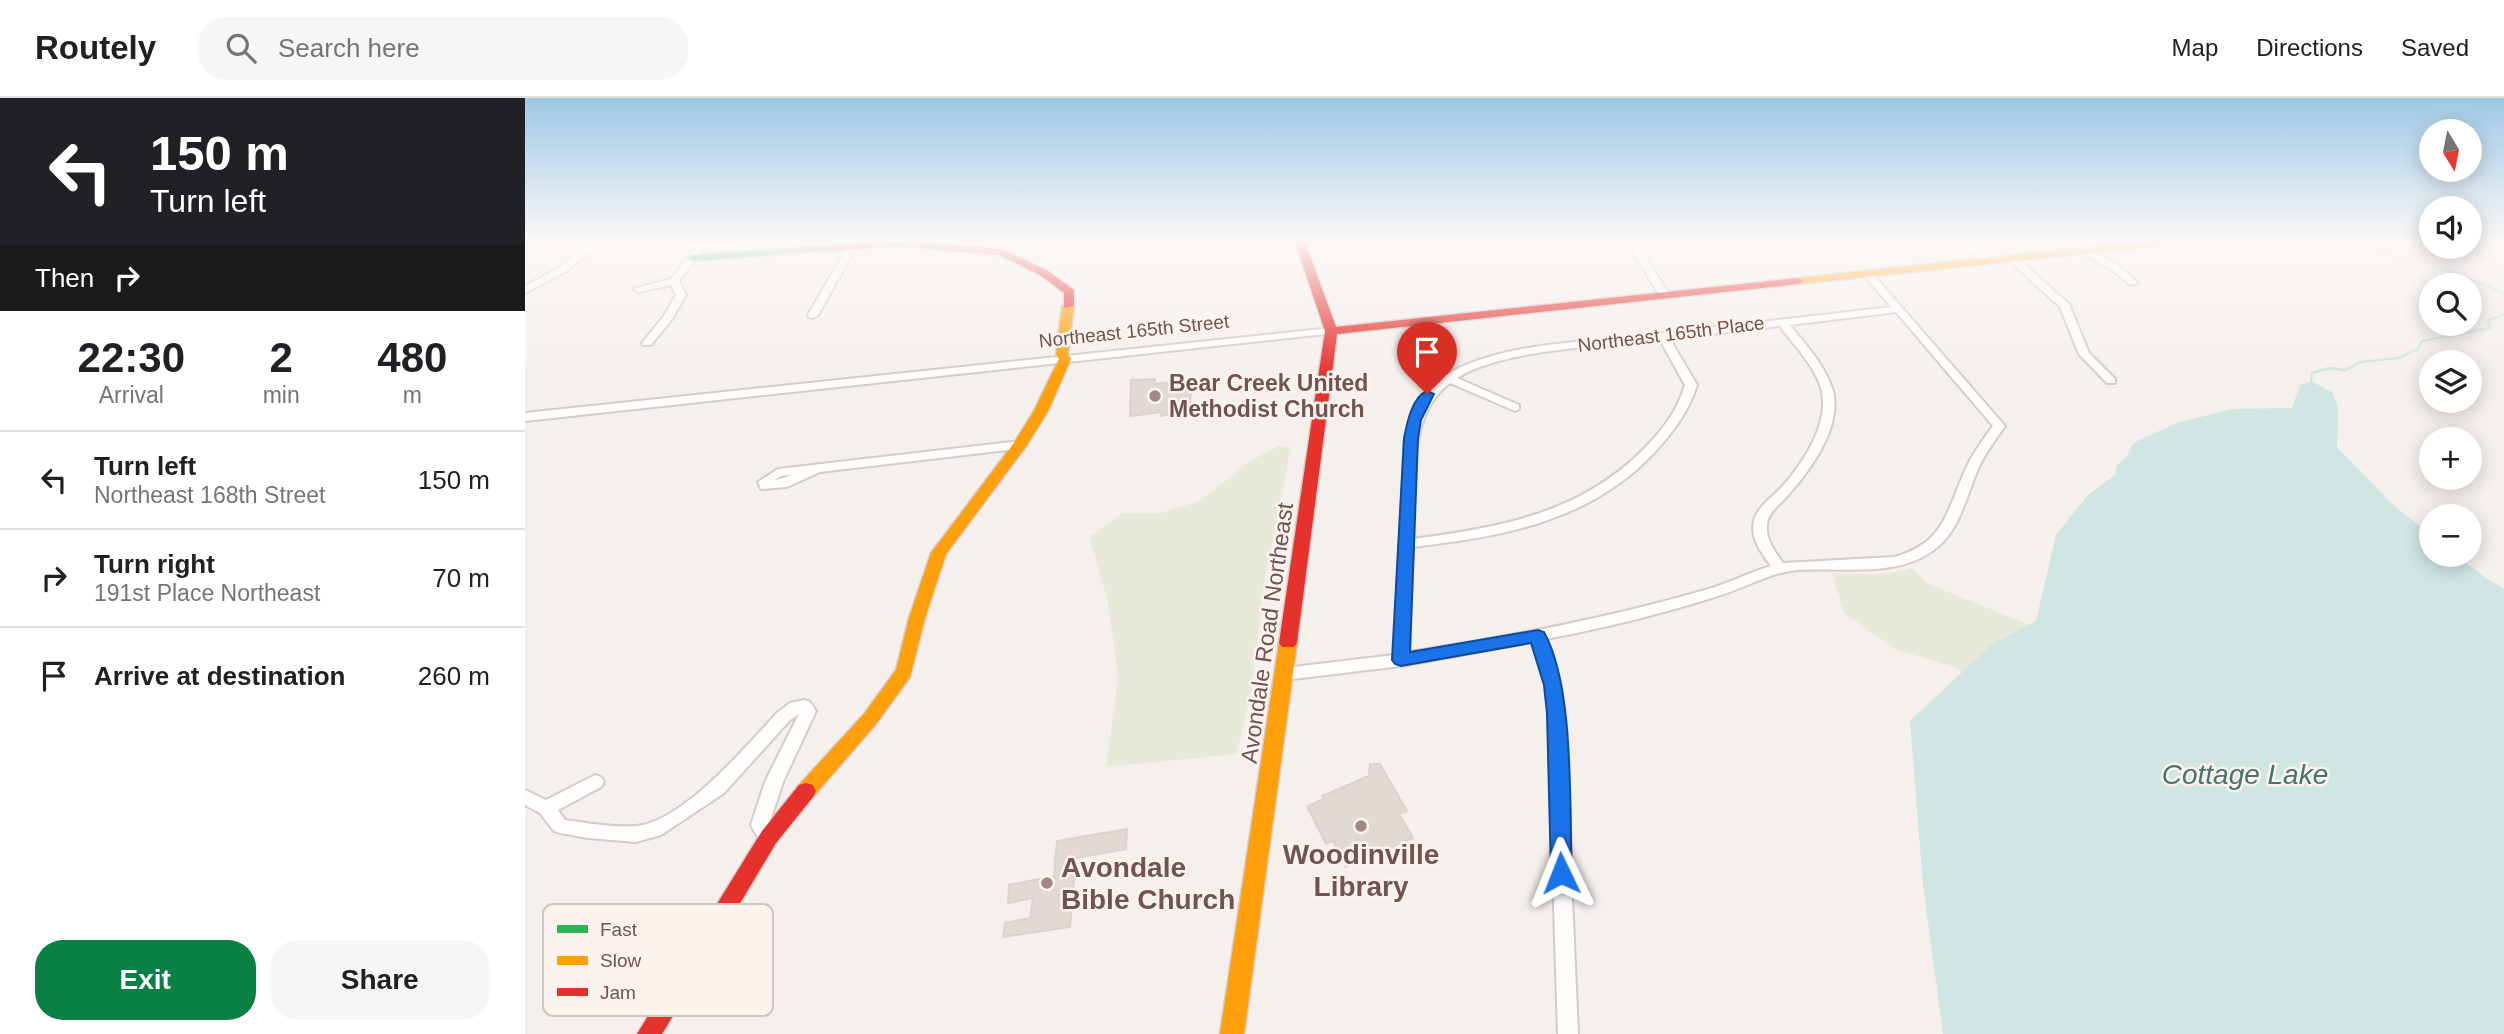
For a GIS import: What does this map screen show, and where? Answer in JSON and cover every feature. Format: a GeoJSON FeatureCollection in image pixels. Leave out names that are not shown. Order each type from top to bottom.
{"type":"FeatureCollection","features":[{"type":"Feature","properties":{"kind":"street"},"geometry":{"type":"LineString","coordinates":[[638,289],[653,286]]}},
{"type":"Feature","properties":{"kind":"street"},"geometry":{"type":"LineString","coordinates":[[647,343],[677,304],[681,295],[676,286]]}},
{"type":"Feature","properties":{"kind":"street"},"geometry":{"type":"LineString","coordinates":[[813,315],[830,286]]}},
{"type":"Feature","properties":{"kind":"street"},"geometry":{"type":"LineString","coordinates":[[728,904],[769,837],[823,769],[870,719],[904,672],[917,618],[939,552],[1020,445],[1041,411],[1065,359],[1062,354],[1070,296],[1064,286]]}},
{"type":"Feature","properties":{"kind":"street","name":"Avondale Road Northeast"},"geometry":{"type":"LineString","coordinates":[[1232,1034],[1285,674],[1331,331],[1316,286]]}},
{"type":"Feature","properties":{"kind":"street"},"geometry":{"type":"LineString","coordinates":[[1659,286],[1665,296]]}},
{"type":"Feature","properties":{"kind":"street","name":"Northeast 165th Street"},"geometry":{"type":"LineString","coordinates":[[525,417],[1760,286]]}},
{"type":"Feature","properties":{"kind":"street"},"geometry":{"type":"LineString","coordinates":[[1285,674],[1401,660],[1538,636],[1713,592],[1779,568],[1873,564],[1898,560],[1927,549],[1952,523],[1975,463],[1999,426],[1941,362],[1878,286]]}},
{"type":"Feature","properties":{"kind":"street"},"geometry":{"type":"LineString","coordinates":[[2043,286],[2065,306],[2084,354],[2111,381]]}},
{"type":"Feature","properties":{"kind":"street","name":"Northeast 165th Place"},"geometry":{"type":"LineString","coordinates":[[1401,660],[1405,544],[1414,420],[1427,394],[1448,378],[1486,361],[1510,356],[1663,335],[1899,309]]}},
{"type":"Feature","properties":{"kind":"street"},"geometry":{"type":"LineString","coordinates":[[1779,568],[1763,542],[1759,527],[1764,510],[1788,489],[1805,461],[1826,425],[1829,402],[1827,389],[1820,376],[1782,321]]}},
{"type":"Feature","properties":{"kind":"street"},"geometry":{"type":"LineString","coordinates":[[1405,544],[1492,533],[1556,514],[1623,475],[1651,449],[1674,422],[1688,398],[1691,385],[1663,335]]}},
{"type":"Feature","properties":{"kind":"street"},"geometry":{"type":"LineString","coordinates":[[1448,378],[1515,407]]}},
{"type":"Feature","properties":{"kind":"street"},"geometry":{"type":"LineString","coordinates":[[815,470],[1020,445]]}},
{"type":"Feature","properties":{"kind":"street"},"geometry":{"type":"LineString","coordinates":[[1538,636],[1553,685],[1556,713],[1569,1034]]}},
{"type":"Feature","properties":{"kind":"street"},"geometry":{"type":"LineString","coordinates":[[525,797],[546,808],[559,826],[636,834],[661,828],[718,788],[784,716],[796,707],[804,706],[808,711],[803,726],[774,782],[760,825],[769,837]]}},
{"type":"Feature","properties":{"kind":"street"},"geometry":{"type":"LineString","coordinates":[[546,808],[595,782]]}},
{"type":"Feature","properties":{"kind":"street"},"geometry":{"type":"LineString","coordinates":[[649,1034],[660,1016]]}},
{"type":"Feature","properties":{"kind":"green space"},"geometry":{"type":"Polygon","coordinates":[[[1278,446],[1291,447],[1265,579],[1252,688],[1237,754],[1106,767],[1118,678],[1108,602],[1089,537],[1123,513],[1160,513],[1200,501],[1247,463],[1278,446]]]}},
{"type":"Feature","properties":{"kind":"green space"},"geometry":{"type":"Polygon","coordinates":[[[1912,568],[1926,583],[2030,625],[1991,645],[1962,672],[1952,666],[1894,649],[1843,612],[1832,573],[1882,574],[1912,568]]]}},
{"type":"Feature","properties":{"kind":"water","name":"Cottage Lake"},"geometry":{"type":"Polygon","coordinates":[[[2311,381],[2332,392],[2338,407],[2337,447],[2392,504],[2419,525],[2419,567],[2472,567],[2504,588],[2504,1034],[1943,1034],[1923,885],[1910,721],[1991,645],[2036,621],[2056,535],[2087,496],[2115,475],[2117,465],[2126,458],[2133,443],[2177,423],[2232,409],[2292,408],[2300,385],[2311,381]]]}},
{"type":"Feature","properties":{"kind":"building","name":"Bear Creek United Methodist Church"},"geometry":{"type":"Polygon","coordinates":[[[1155,379],[1155,384],[1181,381],[1192,386],[1189,408],[1173,410],[1173,414],[1161,416],[1162,412],[1130,416],[1131,380],[1155,379]]]}},
{"type":"Feature","properties":{"kind":"building","name":"Woodinville Library"},"geometry":{"type":"Polygon","coordinates":[[[1370,764],[1380,764],[1407,811],[1399,814],[1413,838],[1346,867],[1333,841],[1326,844],[1307,806],[1324,799],[1322,796],[1369,776],[1370,764]]]}},
{"type":"Feature","properties":{"kind":"building","name":"Avondale Bible Church"},"geometry":{"type":"Polygon","coordinates":[[[1127,829],[1126,849],[1076,858],[1070,927],[1003,937],[1005,923],[1030,918],[1033,898],[1008,903],[1009,885],[1054,876],[1057,841],[1127,829]]]}},
{"type":"Feature","properties":{"kind":"waterway"},"geometry":{"type":"LineString","coordinates":[[2486,286],[2504,293]]}},
{"type":"Feature","properties":{"kind":"waterway"},"geometry":{"type":"LineString","coordinates":[[2311,381],[2312,373],[2329,368],[2345,370],[2361,362],[2398,358],[2418,349],[2422,341],[2491,328],[2488,321],[2504,314]]}},
{"type":"Feature","properties":{"kind":"traffic: slow"},"geometry":{"type":"LineString","coordinates":[[806,791],[870,719],[904,672],[917,618],[939,553],[1020,445],[1041,411],[1065,359],[1062,354],[1068,306]]}},
{"type":"Feature","properties":{"kind":"traffic: slow"},"geometry":{"type":"LineString","coordinates":[[1232,1034],[1288,643]]}},
{"type":"Feature","properties":{"kind":"traffic: jam"},"geometry":{"type":"LineString","coordinates":[[1061,286],[1070,292],[1068,306]]}},
{"type":"Feature","properties":{"kind":"traffic: jam"},"geometry":{"type":"LineString","coordinates":[[1288,643],[1331,331],[1315,286]]}},
{"type":"Feature","properties":{"kind":"traffic: jam"},"geometry":{"type":"LineString","coordinates":[[1331,331],[1754,286]]}},
{"type":"Feature","properties":{"kind":"traffic: jam"},"geometry":{"type":"LineString","coordinates":[[728,904],[769,837],[806,791]]}},
{"type":"Feature","properties":{"kind":"traffic: jam"},"geometry":{"type":"LineString","coordinates":[[649,1034],[660,1016]]}},
{"type":"Feature","properties":{"kind":"place","name":"Bear Creek United Methodist Church"},"geometry":{"type":"Point","coordinates":[1155,396]}},
{"type":"Feature","properties":{"kind":"place","name":"Woodinville Library"},"geometry":{"type":"Point","coordinates":[1361,826]}},
{"type":"Feature","properties":{"kind":"place","name":"Avondale Bible Church"},"geometry":{"type":"Point","coordinates":[1047,883]}},
{"type":"Feature","properties":{"kind":"route"},"geometry":{"type":"LineString","coordinates":[[1427,394],[1414,420],[1411,438],[1401,660],[1538,636],[1553,685],[1556,713],[1561,873]]}}]}
